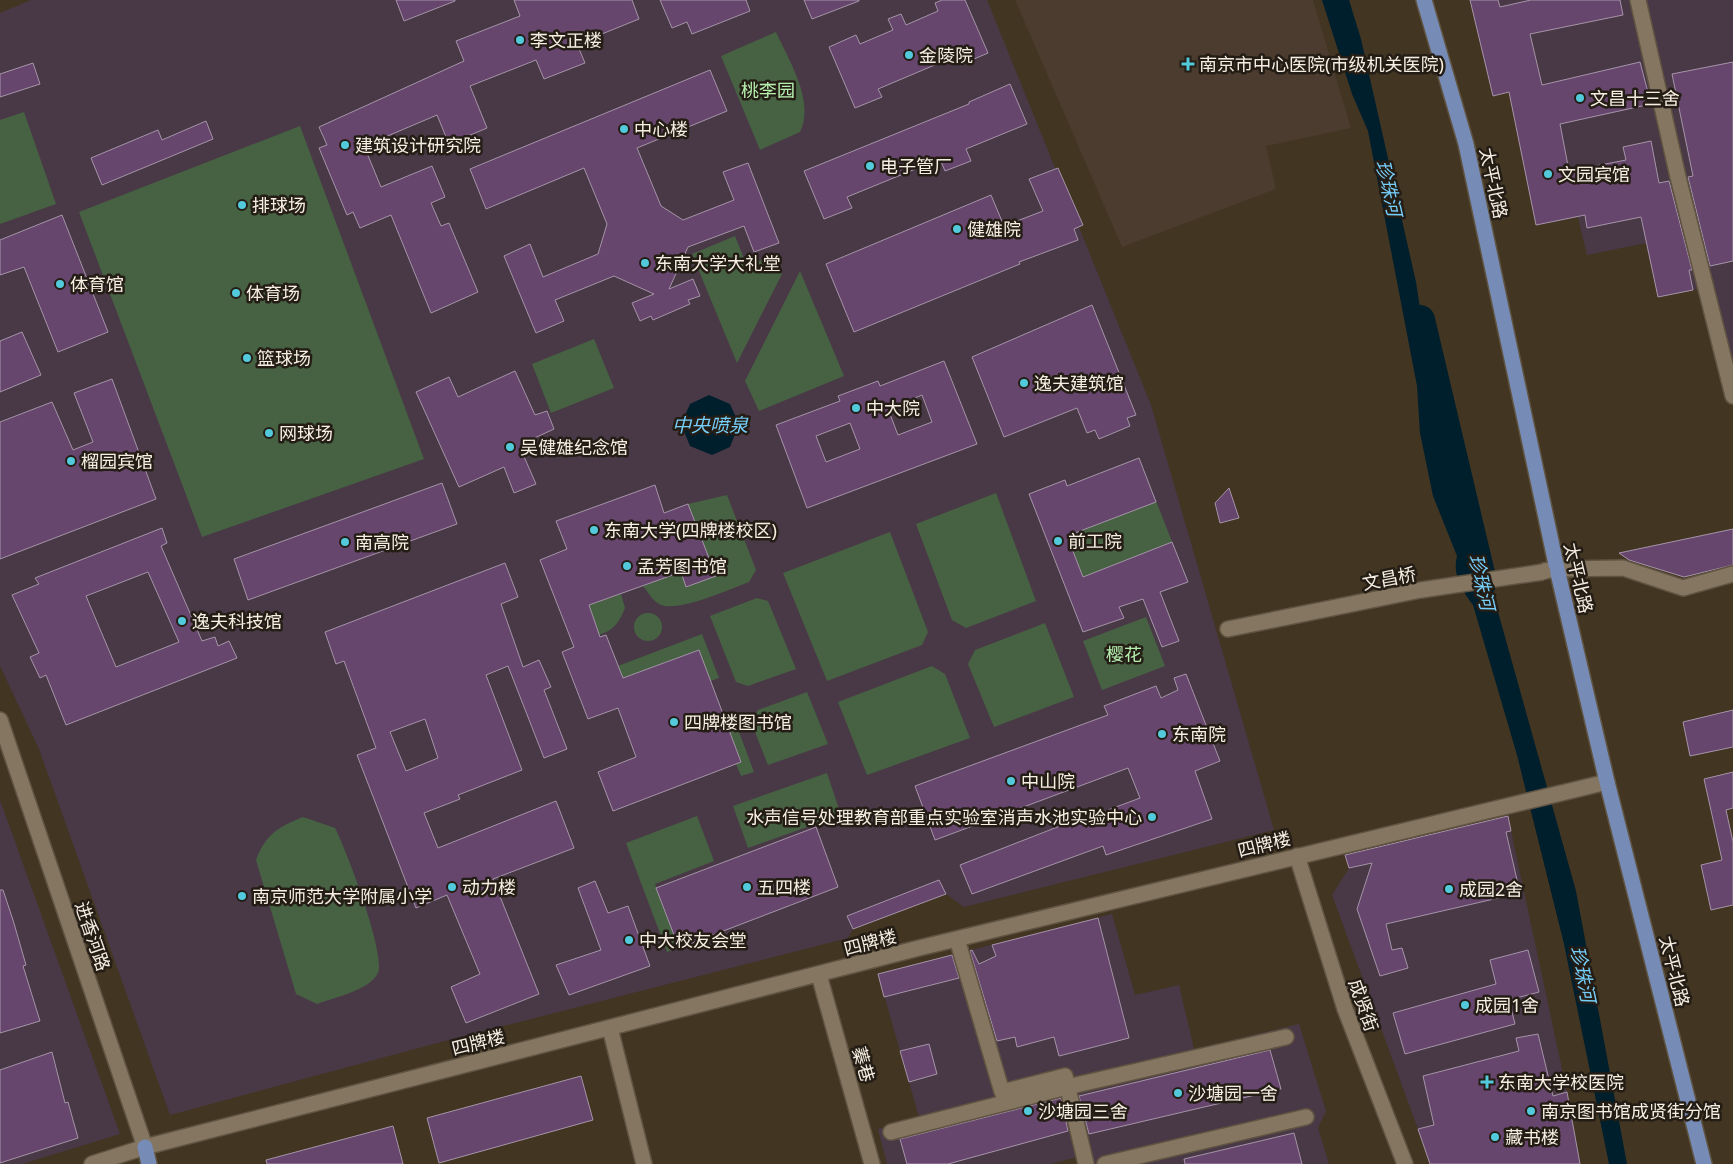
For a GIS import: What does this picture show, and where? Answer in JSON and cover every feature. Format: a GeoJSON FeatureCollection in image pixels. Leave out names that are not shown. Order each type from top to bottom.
{"type":"FeatureCollection","features":[{"type":"Feature","properties":{"kind":"main road","name":"太平北路"},"geometry":{"type":"LineString","coordinates":[[1424,0],[1466,144],[1550,570],[1607,782],[1704,1164]]}},
{"type":"Feature","properties":{"kind":"main road","name":"进香河路"},"geometry":{"type":"LineString","coordinates":[[145,1147],[149,1164]]}},
{"type":"Feature","properties":{"kind":"street"},"geometry":{"type":"LineString","coordinates":[[1638,0],[1678,177],[1733,396]]}},
{"type":"Feature","properties":{"kind":"street","name":"文昌桥"},"geometry":{"type":"LineString","coordinates":[[1228,629],[1422,590],[1550,570],[1623,568],[1683,588],[1733,574]]}},
{"type":"Feature","properties":{"kind":"street","name":"进香河路"},"geometry":{"type":"LineString","coordinates":[[0,720],[145,1147]]}},
{"type":"Feature","properties":{"kind":"street","name":"四牌楼"},"geometry":{"type":"LineString","coordinates":[[92,1164],[145,1147],[957,939],[1607,782]]}},
{"type":"Feature","properties":{"kind":"street","name":"成贤街"},"geometry":{"type":"LineString","coordinates":[[1297,856],[1344,1009],[1405,1164]]}},
{"type":"Feature","properties":{"kind":"street"},"geometry":{"type":"LineString","coordinates":[[957,939],[1002,1092],[1064,1076],[1086,1164]]}},
{"type":"Feature","properties":{"kind":"street","name":"蓁巷"},"geometry":{"type":"LineString","coordinates":[[819,975],[872,1164]]}},
{"type":"Feature","properties":{"kind":"street"},"geometry":{"type":"LineString","coordinates":[[610,1028],[644,1164]]}},
{"type":"Feature","properties":{"kind":"street"},"geometry":{"type":"LineString","coordinates":[[891,1132],[1067,1087],[1286,1038]]}},
{"type":"Feature","properties":{"kind":"street"},"geometry":{"type":"LineString","coordinates":[[1105,1164],[1306,1117]]}},
{"type":"Feature","properties":{"kind":"shaded area","name":"东南大学(四牌楼校区)"},"geometry":{"type":"Polygon","coordinates":[[[31,0],[987,0],[1151,405],[1274,830],[964,907],[946,894],[853,929],[848,938],[441,1042],[170,1115],[39,749],[0,666],[0,13],[31,0]]]}},
{"type":"Feature","properties":{"kind":"shaded area","name":"南京市中心医院(市级机关医院)"},"geometry":{"type":"Polygon","coordinates":[[[1015,0],[1313,0],[1351,128],[1266,146],[1276,189],[1122,247],[1015,0]]]}},
{"type":"Feature","properties":{"kind":"shaded area"},"geometry":{"type":"Polygon","coordinates":[[[1498,0],[1733,0],[1733,367],[1712,286],[1658,297],[1646,243],[1587,255],[1578,217],[1536,225],[1542,84],[1530,35],[1508,40],[1498,0]]]}},
{"type":"Feature","properties":{"kind":"shaded area"},"geometry":{"type":"Polygon","coordinates":[[[0,800],[120,1134],[22,1164],[0,1164],[0,800]]]}},
{"type":"Feature","properties":{"kind":"shaded area"},"geometry":{"type":"Polygon","coordinates":[[[1511,831],[1567,1092],[1418,1129],[1332,895],[1349,868],[1511,831]]]}},
{"type":"Feature","properties":{"kind":"shaded area"},"geometry":{"type":"Polygon","coordinates":[[[1112,914],[1135,995],[1179,985],[1194,1049],[1299,1024],[1326,1111],[1318,1128],[1329,1164],[1079,1164],[1077,1157],[1051,1164],[887,1164],[878,1129],[919,1117],[878,974],[1112,914]]]}},
{"type":"Feature","properties":{"kind":"green space","name":"桃李园"},"geometry":{"type":"Polygon","coordinates":[[[776,32],[798,81],[804,107],[804,120],[800,132],[760,150],[721,56],[776,32]]]}},
{"type":"Feature","properties":{"kind":"green space"},"geometry":{"type":"Polygon","coordinates":[[[24,112],[56,204],[0,224],[0,120],[24,112]]]}},
{"type":"Feature","properties":{"kind":"green space","name":"体育场"},"geometry":{"type":"Polygon","coordinates":[[[300,126],[424,459],[202,537],[79,212],[300,126]]]}},
{"type":"Feature","properties":{"kind":"green space"},"geometry":{"type":"Polygon","coordinates":[[[735,236],[747,266],[774,255],[782,274],[737,363],[692,254],[735,236]]]}},
{"type":"Feature","properties":{"kind":"green space"},"geometry":{"type":"Polygon","coordinates":[[[800,271],[844,376],[759,411],[745,381],[800,271]]]}},
{"type":"Feature","properties":{"kind":"green space"},"geometry":{"type":"Polygon","coordinates":[[[594,339],[614,388],[551,413],[532,364],[594,339]]]}},
{"type":"Feature","properties":{"kind":"green space","name":"前工院"},"geometry":{"type":"Polygon","coordinates":[[[1139,458],[1188,582],[1119,607],[1124,618],[1083,632],[1029,494],[1065,480],[1067,486],[1139,458]]]}},
{"type":"Feature","properties":{"kind":"green space"},"geometry":{"type":"Polygon","coordinates":[[[996,493],[1036,601],[966,628],[952,620],[916,524],[996,493]]]}},
{"type":"Feature","properties":{"kind":"green space"},"geometry":{"type":"Polygon","coordinates":[[[727,495],[756,570],[749,582],[717,595],[678,606],[659,604],[643,586],[681,572],[686,587],[715,576],[688,504],[727,495]]]}},
{"type":"Feature","properties":{"kind":"green space"},"geometry":{"type":"Polygon","coordinates":[[[890,532],[928,632],[922,645],[827,681],[783,573],[890,532]]]}},
{"type":"Feature","properties":{"kind":"green space"},"geometry":{"type":"Polygon","coordinates":[[[621,594],[625,608],[619,620],[608,631],[591,636],[586,623],[594,620],[589,605],[621,594]]]}},
{"type":"Feature","properties":{"kind":"green space"},"geometry":{"type":"Polygon","coordinates":[[[757,598],[768,601],[796,669],[748,686],[736,682],[710,616],[757,598]]]}},
{"type":"Feature","properties":{"kind":"green space"},"geometry":{"type":"Polygon","coordinates":[[[648,613],[658,617],[662,627],[658,637],[648,641],[638,637],[634,627],[638,617],[648,613]]]}},
{"type":"Feature","properties":{"kind":"green space","name":"樱花"},"geometry":{"type":"Polygon","coordinates":[[[1146,617],[1165,666],[1102,690],[1083,641],[1146,617]]]}},
{"type":"Feature","properties":{"kind":"green space"},"geometry":{"type":"Polygon","coordinates":[[[1045,623],[1074,697],[994,727],[968,664],[975,650],[1045,623]]]}},
{"type":"Feature","properties":{"kind":"green space"},"geometry":{"type":"Polygon","coordinates":[[[702,634],[719,678],[710,681],[698,650],[623,678],[618,666],[702,634]]]}},
{"type":"Feature","properties":{"kind":"green space"},"geometry":{"type":"Polygon","coordinates":[[[932,666],[945,674],[970,738],[867,775],[838,702],[932,666]]]}},
{"type":"Feature","properties":{"kind":"green space"},"geometry":{"type":"Polygon","coordinates":[[[807,692],[828,744],[768,765],[751,722],[758,710],[807,692]]]}},
{"type":"Feature","properties":{"kind":"green space"},"geometry":{"type":"Polygon","coordinates":[[[735,721],[754,772],[741,776],[736,764],[741,762],[727,724],[735,721]]]}},
{"type":"Feature","properties":{"kind":"green space"},"geometry":{"type":"Polygon","coordinates":[[[827,773],[841,815],[748,848],[733,806],[827,773]]]}},
{"type":"Feature","properties":{"kind":"green space"},"geometry":{"type":"Polygon","coordinates":[[[697,816],[714,861],[655,884],[679,948],[667,952],[626,843],[697,816]]]}},
{"type":"Feature","properties":{"kind":"green space"},"geometry":{"type":"Polygon","coordinates":[[[303,817],[335,828],[364,901],[379,962],[378,973],[367,984],[350,993],[317,1004],[296,994],[256,860],[264,844],[274,833],[287,824],[303,817]]]}},
{"type":"Feature","properties":{"kind":"water"},"geometry":{"type":"Polygon","coordinates":[[[1322,0],[1349,0],[1361,39],[1416,282],[1438,424],[1460,509],[1493,594],[1576,891],[1627,1164],[1609,1164],[1564,944],[1517,755],[1473,605],[1459,582],[1456,570],[1457,556],[1433,496],[1420,433],[1417,386],[1368,131],[1352,94],[1322,0]]]}},
{"type":"Feature","properties":{"kind":"water","name":"中央喷泉"},"geometry":{"type":"Polygon","coordinates":[[[709,395],[730,404],[739,424],[730,447],[712,455],[690,446],[681,424],[690,404],[709,395]]]}},
{"type":"Feature","properties":{"kind":"building"},"geometry":{"type":"Polygon","coordinates":[[[396,0],[455,0],[455,1],[404,21],[396,0]]]}},
{"type":"Feature","properties":{"kind":"building"},"geometry":{"type":"Polygon","coordinates":[[[514,0],[632,0],[639,19],[577,44],[585,63],[544,79],[536,60],[470,86],[487,128],[449,144],[437,115],[364,146],[381,187],[432,166],[445,197],[431,203],[441,226],[449,223],[478,292],[431,313],[391,215],[360,228],[353,212],[347,215],[319,148],[327,145],[319,127],[464,61],[456,41],[520,16],[514,0]]]}},
{"type":"Feature","properties":{"kind":"building"},"geometry":{"type":"Polygon","coordinates":[[[660,0],[746,0],[750,11],[692,34],[687,22],[672,28],[660,0]]]}},
{"type":"Feature","properties":{"kind":"building"},"geometry":{"type":"Polygon","coordinates":[[[804,0],[859,0],[859,1],[812,19],[804,0]]]}},
{"type":"Feature","properties":{"kind":"building","name":"金陵院"},"geometry":{"type":"Polygon","coordinates":[[[942,0],[965,0],[988,53],[960,65],[956,56],[878,89],[882,97],[855,108],[829,47],[856,35],[860,44],[893,30],[888,19],[901,14],[906,25],[938,11],[935,3],[942,0]]]}},
{"type":"Feature","properties":{"kind":"building"},"geometry":{"type":"Polygon","coordinates":[[[1470,0],[1498,0],[1500,7],[1531,0],[1620,0],[1623,15],[1530,34],[1542,85],[1640,62],[1651,104],[1560,124],[1569,171],[1626,160],[1623,147],[1651,141],[1659,183],[1669,181],[1692,270],[1689,270],[1693,290],[1658,297],[1641,217],[1587,228],[1585,215],[1536,225],[1509,92],[1493,96],[1470,0]]]}},
{"type":"Feature","properties":{"kind":"building"},"geometry":{"type":"Polygon","coordinates":[[[1733,62],[1733,261],[1710,266],[1688,177],[1693,176],[1672,74],[1733,62]]]}},
{"type":"Feature","properties":{"kind":"building"},"geometry":{"type":"Polygon","coordinates":[[[33,63],[40,84],[0,97],[0,74],[33,63]]]}},
{"type":"Feature","properties":{"kind":"building"},"geometry":{"type":"Polygon","coordinates":[[[710,70],[727,111],[637,148],[661,206],[683,220],[734,200],[723,172],[748,163],[779,243],[754,252],[744,226],[688,247],[669,289],[693,279],[700,296],[688,300],[690,304],[653,320],[651,316],[640,321],[632,303],[654,294],[614,276],[555,300],[564,321],[536,333],[504,256],[530,244],[543,277],[598,254],[607,224],[584,168],[486,209],[470,169],[710,70]]]}},
{"type":"Feature","properties":{"kind":"building","name":"电子管厂"},"geometry":{"type":"Polygon","coordinates":[[[1010,84],[1027,124],[966,149],[971,161],[945,171],[940,159],[847,197],[852,208],[824,219],[804,171],[969,104],[969,102],[1010,84]]]}},
{"type":"Feature","properties":{"kind":"building"},"geometry":{"type":"Polygon","coordinates":[[[206,121],[213,139],[102,185],[91,158],[158,130],[162,140],[206,121]]]}},
{"type":"Feature","properties":{"kind":"building","name":"健雄院"},"geometry":{"type":"Polygon","coordinates":[[[1058,168],[1083,225],[1074,229],[1078,240],[1019,262],[1020,264],[854,332],[826,264],[991,195],[1004,226],[1043,211],[1029,179],[1058,168]]]}},
{"type":"Feature","properties":{"kind":"building","name":"体育馆"},"geometry":{"type":"Polygon","coordinates":[[[62,215],[108,332],[58,352],[24,267],[0,275],[0,240],[62,215]]]}},
{"type":"Feature","properties":{"kind":"building"},"geometry":{"type":"Polygon","coordinates":[[[1092,305],[1136,415],[1127,418],[1130,426],[1099,439],[1095,430],[1087,433],[1077,408],[1004,437],[972,357],[1092,305]]]}},
{"type":"Feature","properties":{"kind":"building"},"geometry":{"type":"Polygon","coordinates":[[[22,332],[41,375],[0,392],[0,341],[22,332]]]}},
{"type":"Feature","properties":{"kind":"building"},"geometry":{"type":"Polygon","coordinates":[[[944,361],[977,444],[807,508],[776,425],[840,401],[838,396],[878,381],[880,386],[944,361]],[[922,395],[888,409],[898,435],[932,422],[922,395]],[[850,423],[816,436],[826,462],[860,449],[850,423]]]}},
{"type":"Feature","properties":{"kind":"building"},"geometry":{"type":"Polygon","coordinates":[[[515,371],[535,415],[547,411],[554,429],[528,441],[522,452],[536,484],[514,493],[504,467],[459,487],[416,392],[449,377],[458,397],[515,371]]]}},
{"type":"Feature","properties":{"kind":"building","name":"榴园宾馆"},"geometry":{"type":"Polygon","coordinates":[[[112,379],[156,499],[0,559],[0,422],[52,402],[73,450],[93,442],[74,393],[112,379]]]}},
{"type":"Feature","properties":{"kind":"building","name":"前工院"},"geometry":{"type":"Polygon","coordinates":[[[1139,458],[1156,502],[1067,536],[1083,577],[1172,542],[1188,582],[1160,592],[1179,641],[1162,647],[1143,599],[1119,607],[1124,618],[1083,632],[1029,494],[1065,480],[1067,486],[1139,458]]]}},
{"type":"Feature","properties":{"kind":"building","name":"南高院"},"geometry":{"type":"Polygon","coordinates":[[[442,483],[457,524],[248,600],[234,559],[442,483]]]}},
{"type":"Feature","properties":{"kind":"building"},"geometry":{"type":"Polygon","coordinates":[[[655,485],[664,513],[688,504],[716,576],[686,587],[681,572],[589,605],[600,637],[606,635],[623,678],[699,650],[741,762],[613,811],[598,772],[636,757],[618,708],[588,719],[562,652],[574,647],[540,560],[567,549],[556,521],[655,485]]]}},
{"type":"Feature","properties":{"kind":"building"},"geometry":{"type":"Polygon","coordinates":[[[1229,488],[1239,518],[1220,523],[1215,503],[1229,488]]]}},
{"type":"Feature","properties":{"kind":"building","name":"逸夫科技馆"},"geometry":{"type":"Polygon","coordinates":[[[162,528],[167,543],[161,546],[202,641],[215,637],[218,646],[229,641],[237,658],[66,725],[46,675],[40,678],[30,657],[39,653],[12,595],[39,584],[35,578],[162,528]],[[148,572],[86,596],[116,667],[179,642],[148,572]]]}},
{"type":"Feature","properties":{"kind":"building"},"geometry":{"type":"Polygon","coordinates":[[[1733,529],[1733,565],[1684,577],[1629,560],[1619,553],[1733,529]]]}},
{"type":"Feature","properties":{"kind":"building"},"geometry":{"type":"Polygon","coordinates":[[[505,563],[518,597],[501,604],[523,667],[539,660],[551,687],[544,690],[567,749],[544,758],[508,666],[486,675],[522,770],[458,795],[460,799],[424,813],[438,848],[556,801],[574,848],[493,879],[539,994],[466,1023],[451,987],[480,974],[447,895],[416,908],[357,755],[376,748],[344,661],[336,664],[325,632],[505,563]],[[425,719],[390,732],[406,771],[438,758],[425,719]]]}},
{"type":"Feature","properties":{"kind":"building"},"geometry":{"type":"Polygon","coordinates":[[[1186,674],[1220,761],[1195,771],[1212,819],[1106,855],[1103,846],[972,894],[960,865],[1083,817],[1084,819],[1140,798],[1128,768],[935,840],[915,786],[1108,715],[1104,706],[1156,686],[1161,698],[1178,690],[1174,678],[1186,674]]]}},
{"type":"Feature","properties":{"kind":"building"},"geometry":{"type":"Polygon","coordinates":[[[1733,710],[1733,747],[1690,756],[1683,722],[1733,710]]]}},
{"type":"Feature","properties":{"kind":"building"},"geometry":{"type":"Polygon","coordinates":[[[1733,772],[1733,808],[1726,810],[1733,842],[1733,905],[1711,910],[1701,865],[1722,860],[1704,779],[1733,772]]]}},
{"type":"Feature","properties":{"kind":"building"},"geometry":{"type":"Polygon","coordinates":[[[1508,816],[1511,831],[1506,832],[1520,893],[1386,924],[1392,950],[1402,948],[1408,968],[1380,976],[1357,909],[1372,863],[1349,868],[1345,855],[1508,816]]]}},
{"type":"Feature","properties":{"kind":"building","name":"五四楼"},"geometry":{"type":"Polygon","coordinates":[[[816,827],[838,887],[679,948],[656,888],[816,827]]]}},
{"type":"Feature","properties":{"kind":"building"},"geometry":{"type":"Polygon","coordinates":[[[939,880],[946,894],[853,929],[847,916],[939,880]]]}},
{"type":"Feature","properties":{"kind":"building","name":"中大校友会堂"},"geometry":{"type":"Polygon","coordinates":[[[595,881],[608,913],[628,906],[650,966],[569,995],[556,965],[601,950],[578,888],[595,881]]]}},
{"type":"Feature","properties":{"kind":"building"},"geometry":{"type":"Polygon","coordinates":[[[0,890],[3,890],[13,920],[26,965],[23,966],[40,1021],[0,1033],[0,890]]]}},
{"type":"Feature","properties":{"kind":"building"},"geometry":{"type":"Polygon","coordinates":[[[1098,918],[1129,1038],[1059,1056],[1054,1037],[1017,1047],[1015,1037],[997,1041],[970,951],[972,950],[979,964],[996,956],[992,945],[1098,918]]]}},
{"type":"Feature","properties":{"kind":"building","name":"成园1舍"},"geometry":{"type":"Polygon","coordinates":[[[1528,950],[1539,992],[1509,1000],[1515,1024],[1405,1054],[1393,1013],[1496,984],[1490,960],[1528,950]]]}},
{"type":"Feature","properties":{"kind":"building"},"geometry":{"type":"Polygon","coordinates":[[[952,955],[959,978],[884,997],[878,974],[952,955]]]}},
{"type":"Feature","properties":{"kind":"building"},"geometry":{"type":"Polygon","coordinates":[[[1538,1034],[1553,1096],[1567,1092],[1580,1164],[1430,1164],[1418,1129],[1434,1125],[1423,1076],[1519,1051],[1516,1038],[1538,1034]]]}},
{"type":"Feature","properties":{"kind":"building"},"geometry":{"type":"Polygon","coordinates":[[[929,1044],[937,1074],[909,1082],[900,1051],[929,1044]]]}},
{"type":"Feature","properties":{"kind":"building","name":"沙塘园一舍"},"geometry":{"type":"Polygon","coordinates":[[[1270,1050],[1281,1089],[1089,1134],[1079,1096],[1270,1050]]]}},
{"type":"Feature","properties":{"kind":"building"},"geometry":{"type":"Polygon","coordinates":[[[52,1052],[65,1103],[68,1102],[78,1138],[0,1163],[0,1070],[52,1052]]]}},
{"type":"Feature","properties":{"kind":"building"},"geometry":{"type":"Polygon","coordinates":[[[581,1076],[593,1120],[439,1163],[427,1118],[581,1076]]]}},
{"type":"Feature","properties":{"kind":"building","name":"沙塘园三舍"},"geometry":{"type":"Polygon","coordinates":[[[1061,1098],[1068,1131],[948,1164],[907,1164],[900,1139],[1061,1098]]]}},
{"type":"Feature","properties":{"kind":"building"},"geometry":{"type":"Polygon","coordinates":[[[393,1126],[403,1164],[267,1164],[266,1160],[393,1126]]]}},
{"type":"Feature","properties":{"kind":"building"},"geometry":{"type":"Polygon","coordinates":[[[1294,1133],[1302,1164],[1185,1164],[1184,1159],[1294,1133]]]}},
{"type":"Feature","properties":{"kind":"waterway","name":"珍珠河"},"geometry":{"type":"LineString","coordinates":[[1420,320],[1482,582]]}},
{"type":"Feature","properties":{"kind":"place","name":"李文正楼"},"geometry":{"type":"Point","coordinates":[520,40]}},
{"type":"Feature","properties":{"kind":"place","name":"金陵院"},"geometry":{"type":"Point","coordinates":[909,55]}},
{"type":"Feature","properties":{"kind":"place","name":"南京市中心医院(市级机关医院)"},"geometry":{"type":"Point","coordinates":[1188,64]}},
{"type":"Feature","properties":{"kind":"place","name":"文昌十三舍"},"geometry":{"type":"Point","coordinates":[1580,98]}},
{"type":"Feature","properties":{"kind":"place","name":"中心楼"},"geometry":{"type":"Point","coordinates":[624,129]}},
{"type":"Feature","properties":{"kind":"place","name":"建筑设计研究院"},"geometry":{"type":"Point","coordinates":[345,145]}},
{"type":"Feature","properties":{"kind":"place","name":"电子管厂"},"geometry":{"type":"Point","coordinates":[870,166]}},
{"type":"Feature","properties":{"kind":"place","name":"文园宾馆"},"geometry":{"type":"Point","coordinates":[1548,174]}},
{"type":"Feature","properties":{"kind":"place","name":"排球场"},"geometry":{"type":"Point","coordinates":[242,205]}},
{"type":"Feature","properties":{"kind":"place","name":"健雄院"},"geometry":{"type":"Point","coordinates":[957,229]}},
{"type":"Feature","properties":{"kind":"place","name":"东南大学大礼堂"},"geometry":{"type":"Point","coordinates":[645,263]}},
{"type":"Feature","properties":{"kind":"place","name":"体育馆"},"geometry":{"type":"Point","coordinates":[60,284]}},
{"type":"Feature","properties":{"kind":"place","name":"体育场"},"geometry":{"type":"Point","coordinates":[236,293]}},
{"type":"Feature","properties":{"kind":"place","name":"篮球场"},"geometry":{"type":"Point","coordinates":[247,358]}},
{"type":"Feature","properties":{"kind":"place","name":"逸夫建筑馆"},"geometry":{"type":"Point","coordinates":[1024,383]}},
{"type":"Feature","properties":{"kind":"place","name":"中大院"},"geometry":{"type":"Point","coordinates":[856,408]}},
{"type":"Feature","properties":{"kind":"place","name":"网球场"},"geometry":{"type":"Point","coordinates":[269,433]}},
{"type":"Feature","properties":{"kind":"place","name":"吴健雄纪念馆"},"geometry":{"type":"Point","coordinates":[510,447]}},
{"type":"Feature","properties":{"kind":"place","name":"榴园宾馆"},"geometry":{"type":"Point","coordinates":[71,461]}},
{"type":"Feature","properties":{"kind":"place","name":"东南大学(四牌楼校区)"},"geometry":{"type":"Point","coordinates":[594,530]}},
{"type":"Feature","properties":{"kind":"place","name":"前工院"},"geometry":{"type":"Point","coordinates":[1058,541]}},
{"type":"Feature","properties":{"kind":"place","name":"南高院"},"geometry":{"type":"Point","coordinates":[345,542]}},
{"type":"Feature","properties":{"kind":"place","name":"孟芳图书馆"},"geometry":{"type":"Point","coordinates":[627,566]}},
{"type":"Feature","properties":{"kind":"place","name":"逸夫科技馆"},"geometry":{"type":"Point","coordinates":[182,621]}},
{"type":"Feature","properties":{"kind":"place","name":"四牌楼图书馆"},"geometry":{"type":"Point","coordinates":[674,722]}},
{"type":"Feature","properties":{"kind":"place","name":"东南院"},"geometry":{"type":"Point","coordinates":[1162,734]}},
{"type":"Feature","properties":{"kind":"place","name":"中山院"},"geometry":{"type":"Point","coordinates":[1011,781]}},
{"type":"Feature","properties":{"kind":"place","name":"水声信号处理教育部重点实验室消声水池实验中心"},"geometry":{"type":"Point","coordinates":[1152,817]}},
{"type":"Feature","properties":{"kind":"place","name":"动力楼"},"geometry":{"type":"Point","coordinates":[452,887]}},
{"type":"Feature","properties":{"kind":"place","name":"五四楼"},"geometry":{"type":"Point","coordinates":[747,887]}},
{"type":"Feature","properties":{"kind":"place","name":"成园2舍"},"geometry":{"type":"Point","coordinates":[1449,889]}},
{"type":"Feature","properties":{"kind":"place","name":"南京师范大学附属小学"},"geometry":{"type":"Point","coordinates":[242,896]}},
{"type":"Feature","properties":{"kind":"place","name":"中大校友会堂"},"geometry":{"type":"Point","coordinates":[629,940]}},
{"type":"Feature","properties":{"kind":"place","name":"成园1舍"},"geometry":{"type":"Point","coordinates":[1465,1005]}},
{"type":"Feature","properties":{"kind":"place","name":"东南大学校医院"},"geometry":{"type":"Point","coordinates":[1487,1082]}},
{"type":"Feature","properties":{"kind":"place","name":"沙塘园一舍"},"geometry":{"type":"Point","coordinates":[1178,1093]}},
{"type":"Feature","properties":{"kind":"place","name":"沙塘园三舍"},"geometry":{"type":"Point","coordinates":[1028,1111]}},
{"type":"Feature","properties":{"kind":"place","name":"南京图书馆成贤街分馆"},"geometry":{"type":"Point","coordinates":[1531,1111]}},
{"type":"Feature","properties":{"kind":"place","name":"藏书楼"},"geometry":{"type":"Point","coordinates":[1495,1137]}}]}
